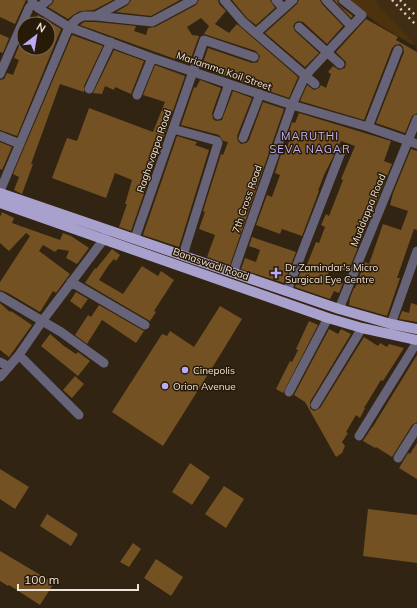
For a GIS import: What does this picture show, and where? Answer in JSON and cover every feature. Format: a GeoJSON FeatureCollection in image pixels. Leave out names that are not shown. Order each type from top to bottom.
{"type":"FeatureCollection","features":[{"type":"Feature","properties":{"kind":"main road","name":"Banaswadi Road"},"geometry":{"type":"LineString","coordinates":[[0,192],[328,318],[417,341]]}},
{"type":"Feature","properties":{"kind":"main road","name":"Banaswadi Road"},"geometry":{"type":"LineString","coordinates":[[0,203],[106,234],[135,238],[339,309],[391,324],[417,329]]}},
{"type":"Feature","properties":{"kind":"street"},"geometry":{"type":"LineString","coordinates":[[0,74],[29,8],[34,4],[48,0]]}},
{"type":"Feature","properties":{"kind":"street"},"geometry":{"type":"LineString","coordinates":[[96,16],[125,0]]}},
{"type":"Feature","properties":{"kind":"street"},"geometry":{"type":"LineString","coordinates":[[0,192],[69,26],[80,17],[96,16],[152,22],[176,4],[193,0]]}},
{"type":"Feature","properties":{"kind":"street"},"geometry":{"type":"LineString","coordinates":[[276,0],[283,8]]}},
{"type":"Feature","properties":{"kind":"street"},"geometry":{"type":"LineString","coordinates":[[256,33],[293,0]]}},
{"type":"Feature","properties":{"kind":"street"},"geometry":{"type":"LineString","coordinates":[[326,0],[350,26]]}},
{"type":"Feature","properties":{"kind":"street","name":"7th Cross Road"},"geometry":{"type":"LineString","coordinates":[[232,273],[292,105],[305,76],[350,26],[362,15],[343,0]]}},
{"type":"Feature","properties":{"kind":"street"},"geometry":{"type":"LineString","coordinates":[[229,2],[243,22],[315,84]]}},
{"type":"Feature","properties":{"kind":"street","name":"Mariamma Koil Street"},"geometry":{"type":"LineString","coordinates":[[34,4],[69,26],[152,58],[292,105],[368,127],[413,143]]}},
{"type":"Feature","properties":{"kind":"street"},"geometry":{"type":"LineString","coordinates":[[299,26],[340,64]]}},
{"type":"Feature","properties":{"kind":"street"},"geometry":{"type":"LineString","coordinates":[[193,72],[204,40],[254,57]]}},
{"type":"Feature","properties":{"kind":"street"},"geometry":{"type":"LineString","coordinates":[[89,89],[111,42]]}},
{"type":"Feature","properties":{"kind":"street"},"geometry":{"type":"LineString","coordinates":[[368,127],[398,50]]}},
{"type":"Feature","properties":{"kind":"street"},"geometry":{"type":"LineString","coordinates":[[137,95],[152,58]]}},
{"type":"Feature","properties":{"kind":"street","name":"Raghavappa Road"},"geometry":{"type":"LineString","coordinates":[[135,238],[193,72]]}},
{"type":"Feature","properties":{"kind":"street"},"geometry":{"type":"LineString","coordinates":[[218,115],[228,84]]}},
{"type":"Feature","properties":{"kind":"street"},"geometry":{"type":"LineString","coordinates":[[243,138],[260,94]]}},
{"type":"Feature","properties":{"kind":"street","name":"Muddappa Road"},"geometry":{"type":"LineString","coordinates":[[339,309],[413,143],[417,119]]}},
{"type":"Feature","properties":{"kind":"street"},"geometry":{"type":"LineString","coordinates":[[173,129],[217,141],[218,143],[183,255]]}},
{"type":"Feature","properties":{"kind":"street"},"geometry":{"type":"LineString","coordinates":[[0,136],[20,144]]}},
{"type":"Feature","properties":{"kind":"street"},"geometry":{"type":"LineString","coordinates":[[287,291],[341,152]]}},
{"type":"Feature","properties":{"kind":"street"},"geometry":{"type":"LineString","coordinates":[[0,377],[19,356],[43,320],[106,234]]}},
{"type":"Feature","properties":{"kind":"street"},"geometry":{"type":"LineString","coordinates":[[391,324],[417,251]]}},
{"type":"Feature","properties":{"kind":"street"},"geometry":{"type":"LineString","coordinates":[[72,282],[145,325]]}},
{"type":"Feature","properties":{"kind":"street"},"geometry":{"type":"LineString","coordinates":[[0,296],[43,320],[104,362]]}},
{"type":"Feature","properties":{"kind":"street"},"geometry":{"type":"LineString","coordinates":[[289,392],[328,318]]}},
{"type":"Feature","properties":{"kind":"street"},"geometry":{"type":"LineString","coordinates":[[315,405],[362,328]]}},
{"type":"Feature","properties":{"kind":"street"},"geometry":{"type":"LineString","coordinates":[[359,436],[417,341]]}},
{"type":"Feature","properties":{"kind":"street"},"geometry":{"type":"LineString","coordinates":[[19,356],[79,415]]}},
{"type":"Feature","properties":{"kind":"street"},"geometry":{"type":"LineString","coordinates":[[0,362],[9,367]]}},
{"type":"Feature","properties":{"kind":"street"},"geometry":{"type":"LineString","coordinates":[[398,458],[417,428]]}},
{"type":"Feature","properties":{"kind":"shaded area"},"geometry":{"type":"Polygon","coordinates":[[[347,0],[417,0],[417,47],[381,26],[347,0]]]}},
{"type":"Feature","properties":{"kind":"shaded area"},"geometry":{"type":"Polygon","coordinates":[[[347,0],[374,0],[415,45],[381,26],[347,0]]]}},
{"type":"Feature","properties":{"kind":"building"},"geometry":{"type":"Polygon","coordinates":[[[0,0],[26,0],[19,16],[16,16],[15,24],[0,17],[0,0]]]}},
{"type":"Feature","properties":{"kind":"building"},"geometry":{"type":"Polygon","coordinates":[[[54,0],[113,0],[94,10],[80,11],[68,19],[48,7],[54,0]]]}},
{"type":"Feature","properties":{"kind":"building"},"geometry":{"type":"Polygon","coordinates":[[[131,0],[180,0],[151,16],[116,12],[128,5],[131,0]]]}},
{"type":"Feature","properties":{"kind":"building"},"geometry":{"type":"Polygon","coordinates":[[[199,0],[218,0],[219,4],[226,11],[215,24],[229,33],[237,24],[298,77],[289,98],[201,68],[208,48],[252,63],[258,62],[260,56],[256,51],[204,34],[209,26],[201,18],[187,27],[192,35],[199,36],[189,64],[80,25],[84,22],[96,22],[136,26],[134,31],[146,35],[148,28],[155,27],[196,5],[199,0]]]}},
{"type":"Feature","properties":{"kind":"building"},"geometry":{"type":"Polygon","coordinates":[[[232,0],[270,0],[275,8],[256,25],[247,18],[232,0]]]}},
{"type":"Feature","properties":{"kind":"building"},"geometry":{"type":"Polygon","coordinates":[[[299,0],[320,0],[343,26],[327,44],[303,22],[298,21],[295,23],[293,26],[295,31],[319,53],[305,67],[265,33],[297,4],[299,0]]]}},
{"type":"Feature","properties":{"kind":"building"},"geometry":{"type":"Polygon","coordinates":[[[334,0],[337,0],[339,5],[353,16],[351,18],[334,0]]]}},
{"type":"Feature","properties":{"kind":"building"},"geometry":{"type":"Polygon","coordinates":[[[366,19],[398,37],[396,40],[417,52],[417,113],[412,116],[405,133],[376,123],[404,52],[403,47],[400,44],[395,45],[392,48],[364,120],[300,101],[307,85],[314,90],[319,88],[321,85],[326,88],[331,74],[328,72],[333,66],[339,70],[345,68],[346,62],[336,52],[366,19]]]}},
{"type":"Feature","properties":{"kind":"building"},"geometry":{"type":"Polygon","coordinates":[[[56,26],[61,29],[56,41],[56,26]]]}},
{"type":"Feature","properties":{"kind":"building"},"geometry":{"type":"Polygon","coordinates":[[[0,34],[9,38],[3,53],[0,52],[0,34]]]}},
{"type":"Feature","properties":{"kind":"building"},"geometry":{"type":"Polygon","coordinates":[[[72,35],[103,46],[84,86],[84,92],[60,84],[31,164],[33,164],[22,194],[14,190],[19,177],[13,174],[72,35]]]}},
{"type":"Feature","properties":{"kind":"building"},"geometry":{"type":"Polygon","coordinates":[[[114,50],[144,61],[131,94],[115,87],[114,90],[105,86],[102,94],[93,93],[114,50]]]}},
{"type":"Feature","properties":{"kind":"building"},"geometry":{"type":"Polygon","coordinates":[[[16,53],[16,56],[50,56],[17,136],[0,130],[0,80],[4,79],[7,73],[13,75],[19,60],[14,58],[16,53]]]}},
{"type":"Feature","properties":{"kind":"building"},"geometry":{"type":"Polygon","coordinates":[[[155,65],[185,76],[131,231],[119,227],[127,204],[125,204],[132,180],[115,173],[106,198],[52,178],[67,138],[77,141],[89,108],[153,132],[165,102],[143,95],[155,65]]]}},
{"type":"Feature","properties":{"kind":"building"},"geometry":{"type":"Polygon","coordinates":[[[200,80],[221,88],[212,113],[213,119],[216,121],[222,120],[233,91],[252,98],[237,136],[238,141],[241,144],[246,143],[249,140],[263,102],[284,109],[230,265],[207,257],[215,235],[199,229],[205,212],[203,211],[221,154],[223,155],[228,142],[223,141],[219,135],[181,125],[194,87],[196,88],[200,80]]]}},
{"type":"Feature","properties":{"kind":"building"},"geometry":{"type":"Polygon","coordinates":[[[299,113],[391,141],[384,161],[392,164],[348,272],[331,265],[327,277],[343,283],[339,293],[334,291],[330,299],[295,287],[301,271],[304,272],[316,242],[319,243],[325,227],[321,225],[326,214],[329,216],[343,180],[341,179],[355,146],[341,141],[324,175],[302,236],[282,229],[280,234],[256,225],[267,195],[272,197],[280,175],[275,173],[278,163],[281,154],[284,155],[290,139],[287,138],[292,122],[295,123],[299,113]]]}},
{"type":"Feature","properties":{"kind":"building"},"geometry":{"type":"Polygon","coordinates":[[[177,136],[197,142],[195,145],[209,150],[179,247],[143,235],[177,136]]]}},
{"type":"Feature","properties":{"kind":"building"},"geometry":{"type":"Polygon","coordinates":[[[0,142],[12,147],[2,170],[0,169],[0,142]]]}},
{"type":"Feature","properties":{"kind":"building"},"geometry":{"type":"Polygon","coordinates":[[[411,149],[417,151],[417,230],[414,229],[397,278],[400,278],[387,316],[349,305],[350,298],[365,262],[369,264],[383,224],[401,230],[408,211],[390,205],[393,193],[411,149]]]}},
{"type":"Feature","properties":{"kind":"building"},"geometry":{"type":"Polygon","coordinates":[[[2,212],[14,218],[12,223],[60,240],[63,233],[71,236],[89,248],[77,264],[66,258],[69,251],[58,249],[55,252],[43,245],[39,251],[70,274],[56,293],[53,291],[40,312],[8,293],[0,290],[0,282],[30,236],[26,233],[9,251],[0,243],[0,217],[2,212]]]}},
{"type":"Feature","properties":{"kind":"building"},"geometry":{"type":"Polygon","coordinates":[[[252,237],[296,252],[284,283],[241,269],[245,258],[256,262],[260,250],[249,246],[252,237]]]}},
{"type":"Feature","properties":{"kind":"building"},"geometry":{"type":"Polygon","coordinates":[[[112,249],[120,255],[116,261],[114,259],[108,266],[99,280],[123,294],[142,266],[158,276],[161,271],[174,280],[154,311],[156,312],[150,321],[85,283],[95,268],[96,269],[112,249]]]}},
{"type":"Feature","properties":{"kind":"building"},"geometry":{"type":"Polygon","coordinates":[[[76,292],[88,299],[81,309],[70,301],[76,292]]]}},
{"type":"Feature","properties":{"kind":"building"},"geometry":{"type":"Polygon","coordinates":[[[0,303],[10,312],[11,311],[32,325],[9,357],[0,350],[0,303]]]}},
{"type":"Feature","properties":{"kind":"building"},"geometry":{"type":"Polygon","coordinates":[[[411,303],[417,305],[417,322],[399,319],[402,311],[409,313],[411,303]]]}},
{"type":"Feature","properties":{"kind":"building"},"geometry":{"type":"Polygon","coordinates":[[[99,305],[144,331],[136,343],[102,320],[87,344],[75,335],[88,315],[91,317],[99,305]]]}},
{"type":"Feature","properties":{"kind":"building","name":"Orion Avenue"},"geometry":{"type":"Polygon","coordinates":[[[220,306],[242,319],[163,446],[112,412],[162,334],[167,336],[170,331],[194,347],[220,306]]]}},
{"type":"Feature","properties":{"kind":"building"},"geometry":{"type":"Polygon","coordinates":[[[309,321],[318,325],[283,393],[276,389],[290,361],[292,362],[298,350],[296,349],[309,321]]]}},
{"type":"Feature","properties":{"kind":"building"},"geometry":{"type":"Polygon","coordinates":[[[329,329],[338,334],[341,329],[351,334],[310,402],[310,408],[314,411],[320,408],[364,337],[378,346],[380,343],[387,347],[389,344],[404,348],[383,381],[381,380],[364,408],[360,418],[356,415],[342,442],[345,446],[342,453],[336,457],[305,402],[294,395],[329,329]]]}},
{"type":"Feature","properties":{"kind":"building"},"geometry":{"type":"Polygon","coordinates":[[[50,334],[64,346],[76,354],[78,352],[90,361],[78,376],[41,346],[50,334]]]}},
{"type":"Feature","properties":{"kind":"building"},"geometry":{"type":"Polygon","coordinates":[[[417,355],[417,422],[412,425],[392,457],[363,441],[417,355]]]}},
{"type":"Feature","properties":{"kind":"building"},"geometry":{"type":"Polygon","coordinates":[[[75,376],[84,384],[72,398],[63,390],[75,376]]]}},
{"type":"Feature","properties":{"kind":"building"},"geometry":{"type":"Polygon","coordinates":[[[417,443],[417,479],[399,468],[408,453],[410,454],[417,443]]]}},
{"type":"Feature","properties":{"kind":"building"},"geometry":{"type":"Polygon","coordinates":[[[190,463],[210,477],[192,505],[172,492],[190,463]]]}},
{"type":"Feature","properties":{"kind":"building"},"geometry":{"type":"Polygon","coordinates":[[[0,469],[29,487],[15,509],[0,499],[0,469]]]}},
{"type":"Feature","properties":{"kind":"building"},"geometry":{"type":"Polygon","coordinates":[[[224,486],[244,499],[226,528],[205,514],[224,486]]]}},
{"type":"Feature","properties":{"kind":"building"},"geometry":{"type":"Polygon","coordinates":[[[368,509],[417,515],[417,563],[363,556],[368,509]]]}},
{"type":"Feature","properties":{"kind":"building"},"geometry":{"type":"Polygon","coordinates":[[[47,514],[78,534],[71,546],[40,526],[47,514]]]}},
{"type":"Feature","properties":{"kind":"building"},"geometry":{"type":"Polygon","coordinates":[[[133,543],[141,549],[129,567],[120,562],[133,543]]]}},
{"type":"Feature","properties":{"kind":"building"},"geometry":{"type":"Polygon","coordinates":[[[0,551],[54,583],[40,605],[9,585],[8,586],[0,581],[0,551]]]}},
{"type":"Feature","properties":{"kind":"building"},"geometry":{"type":"Polygon","coordinates":[[[156,559],[183,577],[171,596],[144,578],[156,559]]]}},
{"type":"Feature","properties":{"kind":"railway"},"geometry":{"type":"LineString","coordinates":[[392,0],[417,26]]}},
{"type":"Feature","properties":{"kind":"railway"},"geometry":{"type":"LineString","coordinates":[[400,0],[417,17]]}},
{"type":"Feature","properties":{"kind":"place","name":"Dr Zamindar's Micro Surgical Eye Centre"},"geometry":{"type":"Point","coordinates":[276,273]}},
{"type":"Feature","properties":{"kind":"place","name":"Cinepolis"},"geometry":{"type":"Point","coordinates":[185,370]}},
{"type":"Feature","properties":{"kind":"place","name":"Orion Avenue"},"geometry":{"type":"Point","coordinates":[165,386]}},
{"type":"Feature","properties":{"kind":"district","name":"MARUTHI SEVA NAGAR"},"geometry":{"type":"Point","coordinates":[310,142]}}]}
